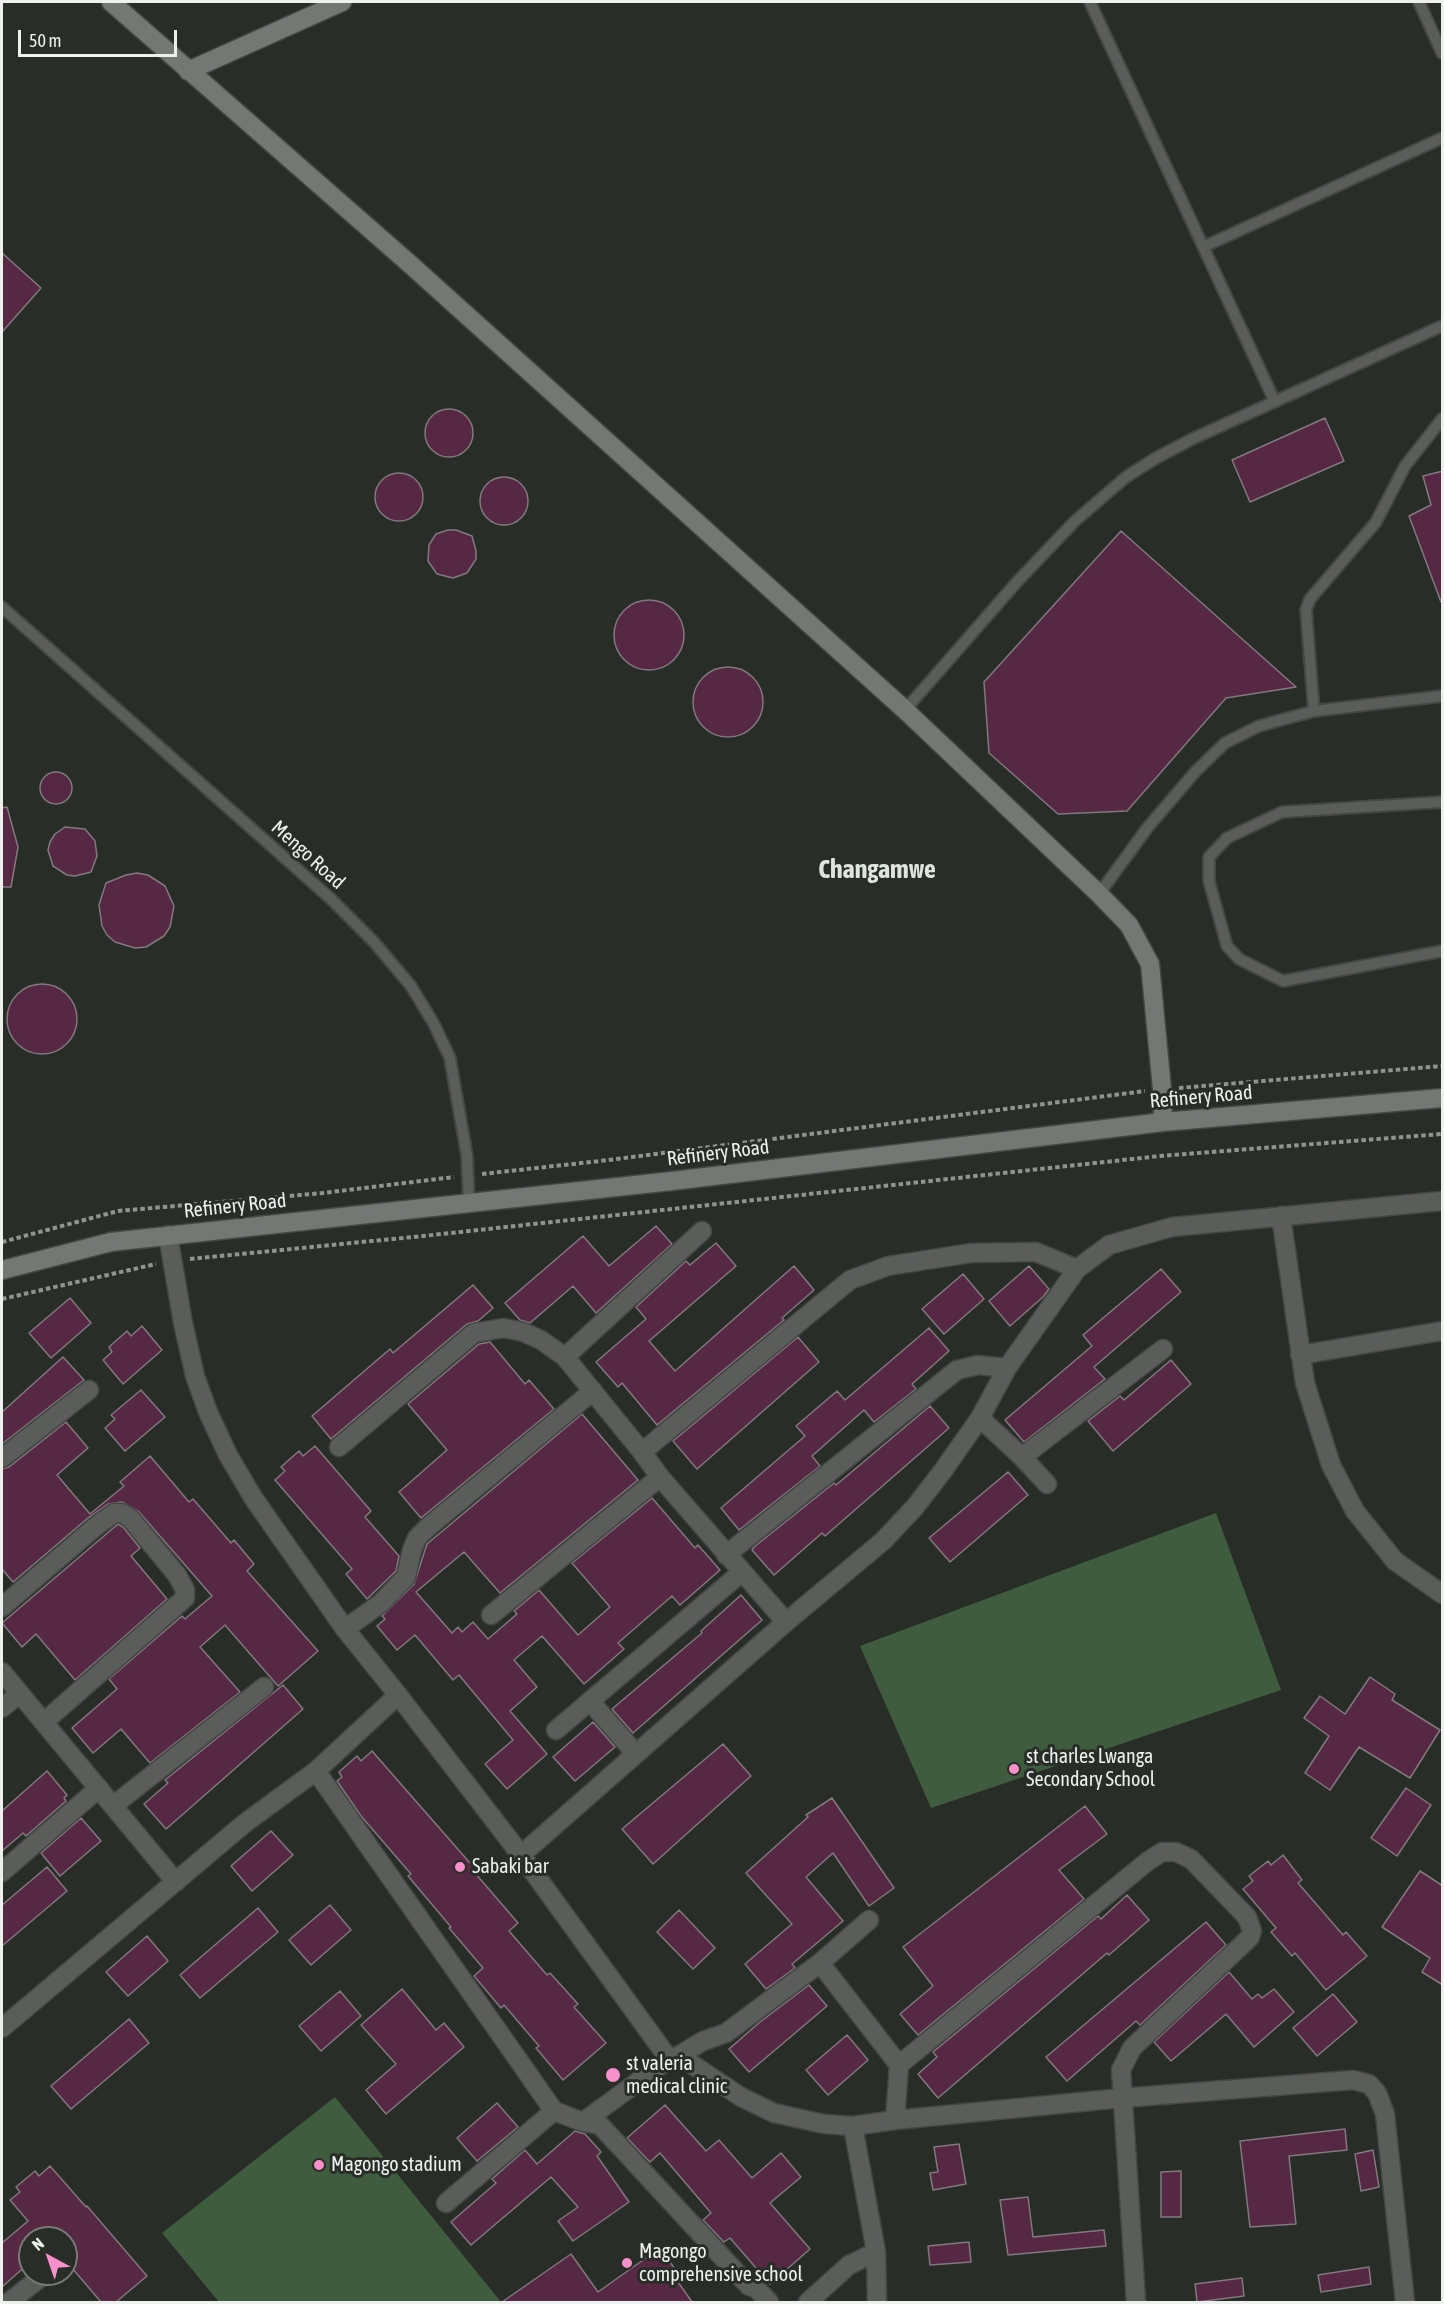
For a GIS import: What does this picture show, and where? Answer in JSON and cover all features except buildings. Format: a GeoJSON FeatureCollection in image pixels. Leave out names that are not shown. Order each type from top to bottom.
{"type":"FeatureCollection","features":[{"type":"Feature","properties":{"kind":"street"},"geometry":{"type":"LineString","coordinates":[[111,2],[411,265],[905,710],[1100,894],[1129,925],[1150,964],[1163,1122]]}},
{"type":"Feature","properties":{"kind":"street"},"geometry":{"type":"LineString","coordinates":[[188,71],[342,2]]}},
{"type":"Feature","properties":{"kind":"street","name":"Refinery Road"},"geometry":{"type":"LineString","coordinates":[[2,1270],[111,1242],[168,1235],[695,1179],[1163,1122],[1443,1098]]}},
{"type":"Feature","properties":{"kind":"street"},"geometry":{"type":"LineString","coordinates":[[521,1855],[786,1622],[884,1541],[936,1481],[980,1418],[1007,1368],[1077,1269],[1109,1245],[1172,1227],[1443,1201]]}},
{"type":"Feature","properties":{"kind":"street"},"geometry":{"type":"LineString","coordinates":[[1281,1216],[1305,1383],[1331,1465],[1355,1511],[1395,1561],[1443,1594]]}},
{"type":"Feature","properties":{"kind":"street"},"geometry":{"type":"LineString","coordinates":[[565,1357],[702,1231]]}},
{"type":"Feature","properties":{"kind":"street"},"geometry":{"type":"LineString","coordinates":[[168,1235],[183,1323],[195,1376],[208,1412],[228,1455],[254,1499],[345,1629],[521,1855],[672,2059],[690,2063],[733,2092],[774,2113],[824,2124],[853,2126],[1122,2098],[1353,2080],[1369,2084],[1377,2093],[1385,2114],[1405,2302]]}},
{"type":"Feature","properties":{"kind":"street"},"geometry":{"type":"LineString","coordinates":[[642,1452],[850,1280],[888,1266],[972,1253],[1036,1252],[1077,1269]]}},
{"type":"Feature","properties":{"kind":"street"},"geometry":{"type":"LineString","coordinates":[[339,1447],[474,1333],[504,1328],[523,1332],[541,1340],[565,1357],[660,1477],[786,1622]]}},
{"type":"Feature","properties":{"kind":"street"},"geometry":{"type":"LineString","coordinates":[[1300,1355],[1443,1331]]}},
{"type":"Feature","properties":{"kind":"street"},"geometry":{"type":"LineString","coordinates":[[1022,1457],[1163,1349]]}},
{"type":"Feature","properties":{"kind":"street"},"geometry":{"type":"LineString","coordinates":[[726,1555],[957,1370],[978,1365],[1007,1368]]}},
{"type":"Feature","properties":{"kind":"street"},"geometry":{"type":"LineString","coordinates":[[2,1458],[89,1390]]}},
{"type":"Feature","properties":{"kind":"street"},"geometry":{"type":"LineString","coordinates":[[345,1629],[381,1603],[400,1585],[406,1577],[417,1538],[428,1527],[593,1391]]}},
{"type":"Feature","properties":{"kind":"street"},"geometry":{"type":"LineString","coordinates":[[980,1418],[1047,1484]]}},
{"type":"Feature","properties":{"kind":"street"},"geometry":{"type":"LineString","coordinates":[[491,1616],[660,1477]]}},
{"type":"Feature","properties":{"kind":"street"},"geometry":{"type":"LineString","coordinates":[[2,1607],[114,1513],[122,1513],[131,1519],[177,1575],[185,1590],[185,1598],[44,1722]]}},
{"type":"Feature","properties":{"kind":"street"},"geometry":{"type":"LineString","coordinates":[[556,1730],[742,1572]]}},
{"type":"Feature","properties":{"kind":"street"},"geometry":{"type":"LineString","coordinates":[[2,1672],[176,1882]]}},
{"type":"Feature","properties":{"kind":"street"},"geometry":{"type":"LineString","coordinates":[[114,1805],[264,1687]]}},
{"type":"Feature","properties":{"kind":"street"},"geometry":{"type":"LineString","coordinates":[[2,1708],[18,1694]]}},
{"type":"Feature","properties":{"kind":"street"},"geometry":{"type":"LineString","coordinates":[[2,2028],[245,1824],[316,1771],[398,1695]]}},
{"type":"Feature","properties":{"kind":"street"},"geometry":{"type":"LineString","coordinates":[[590,1701],[636,1754]]}},
{"type":"Feature","properties":{"kind":"street"},"geometry":{"type":"LineString","coordinates":[[316,1771],[554,2111],[583,2122],[600,2125],[736,2272],[769,2302]]}},
{"type":"Feature","properties":{"kind":"street"},"geometry":{"type":"LineString","coordinates":[[2,1872],[99,1788]]}},
{"type":"Feature","properties":{"kind":"street"},"geometry":{"type":"LineString","coordinates":[[899,2065],[1148,1861],[1162,1852],[1176,1852],[1191,1859],[1247,1917],[1252,1931],[1243,1944],[1132,2048],[1121,2070],[1136,2302]]}},
{"type":"Feature","properties":{"kind":"street"},"geometry":{"type":"LineString","coordinates":[[583,2122],[672,2059],[703,2041],[726,2033],[820,1963],[869,1920]]}},
{"type":"Feature","properties":{"kind":"street"},"geometry":{"type":"LineString","coordinates":[[820,1963],[899,2065],[895,2120]]}},
{"type":"Feature","properties":{"kind":"street"},"geometry":{"type":"LineString","coordinates":[[446,2203],[554,2111]]}},
{"type":"Feature","properties":{"kind":"street"},"geometry":{"type":"LineString","coordinates":[[853,2126],[876,2252],[877,2302]]}},
{"type":"Feature","properties":{"kind":"street"},"geometry":{"type":"LineString","coordinates":[[808,2302],[849,2265],[876,2252]]}},
{"type":"Feature","properties":{"kind":"street"},"geometry":{"type":"LineString","coordinates":[[9,2302],[30,2286]]}},
{"type":"Feature","properties":{"kind":"lane"},"geometry":{"type":"LineString","coordinates":[[1090,2],[1275,402]]}},
{"type":"Feature","properties":{"kind":"lane"},"geometry":{"type":"LineString","coordinates":[[1419,2],[1443,53]]}},
{"type":"Feature","properties":{"kind":"lane"},"geometry":{"type":"LineString","coordinates":[[1203,247],[1443,138]]}},
{"type":"Feature","properties":{"kind":"lane"},"geometry":{"type":"LineString","coordinates":[[905,710],[1016,583],[1075,521],[1103,496],[1156,458],[1443,326]]}},
{"type":"Feature","properties":{"kind":"lane"},"geometry":{"type":"LineString","coordinates":[[1314,711],[1306,610],[1310,599],[1376,522],[1405,466],[1443,419]]}},
{"type":"Feature","properties":{"kind":"lane","name":"Mengo Road"},"geometry":{"type":"LineString","coordinates":[[2,607],[331,899],[374,942],[404,977],[434,1024],[450,1058],[469,1175],[469,1203]]}},
{"type":"Feature","properties":{"kind":"lane"},"geometry":{"type":"LineString","coordinates":[[1100,894],[1148,827],[1196,771],[1225,743],[1259,726],[1314,711],[1443,696]]}},
{"type":"Feature","properties":{"kind":"lane"},"geometry":{"type":"LineString","coordinates":[[1443,802],[1282,812],[1227,838],[1209,857],[1209,881],[1227,946],[1239,959],[1283,981],[1443,951]]}},
{"type":"Feature","properties":{"kind":"path"},"geometry":{"type":"LineString","coordinates":[[2,1242],[118,1211],[323,1193],[609,1160],[1162,1089],[1443,1065]]}},
{"type":"Feature","properties":{"kind":"path"},"geometry":{"type":"LineString","coordinates":[[2,1299],[173,1260],[1160,1156],[1443,1134]]}},
{"type":"Feature","properties":{"kind":"green space"},"geometry":{"type":"Polygon","coordinates":[[[1216,1513],[1281,1690],[931,1808],[860,1646],[1216,1513]]]}},
{"type":"Feature","properties":{"kind":"green space","name":"Magongo stadium"},"geometry":{"type":"Polygon","coordinates":[[[335,2097],[501,2302],[219,2302],[162,2233],[335,2097]]]}},
{"type":"Feature","properties":{"kind":"place","name":"st charles Lwanga Secondary School"},"geometry":{"type":"Point","coordinates":[1014,1769]}},
{"type":"Feature","properties":{"kind":"place","name":"Sabaki bar"},"geometry":{"type":"Point","coordinates":[460,1867]}},
{"type":"Feature","properties":{"kind":"place","name":"st valeria medical clinic"},"geometry":{"type":"Point","coordinates":[613,2075]}},
{"type":"Feature","properties":{"kind":"place","name":"Magongo stadium"},"geometry":{"type":"Point","coordinates":[319,2165]}},
{"type":"Feature","properties":{"kind":"place","name":"Magongo comprehensive school"},"geometry":{"type":"Point","coordinates":[627,2263]}},
{"type":"Feature","properties":{"kind":"district","name":"Changamwe"},"geometry":{"type":"Point","coordinates":[877,870]}}]}
